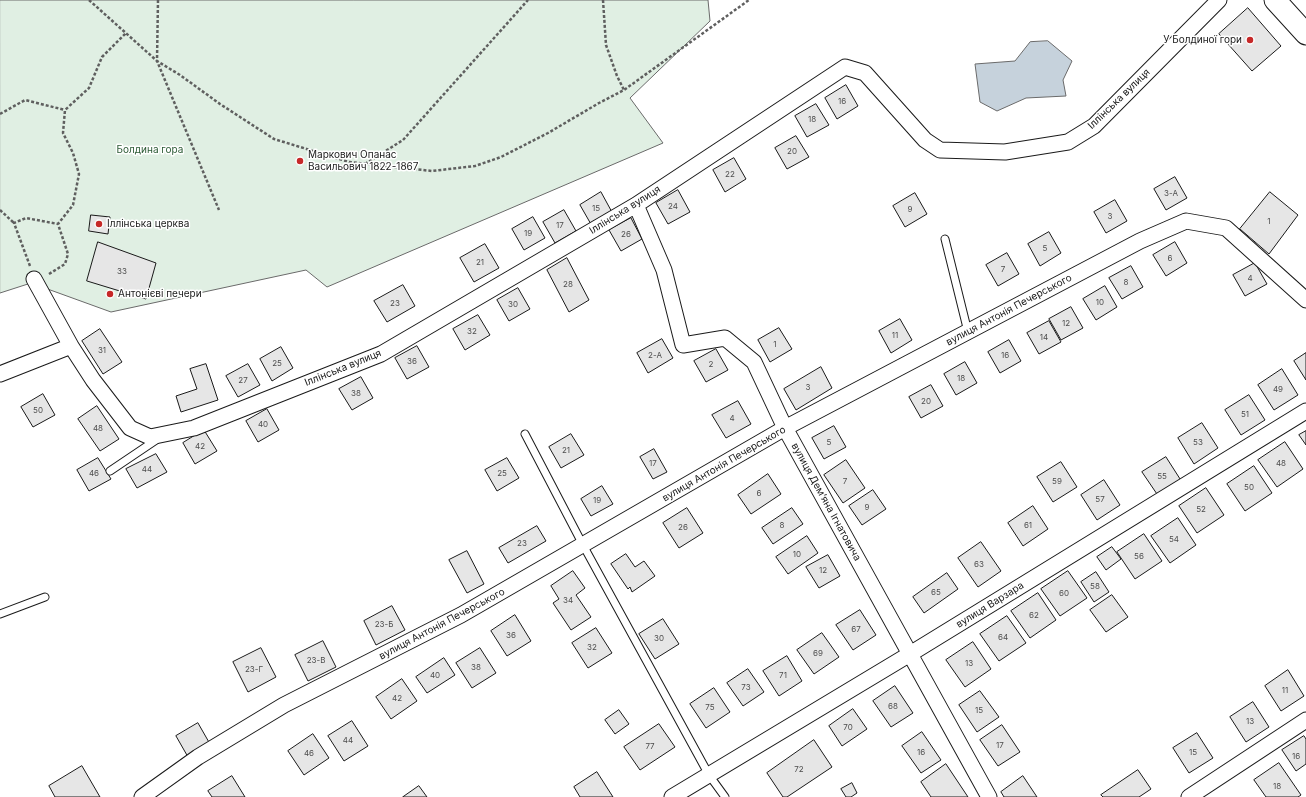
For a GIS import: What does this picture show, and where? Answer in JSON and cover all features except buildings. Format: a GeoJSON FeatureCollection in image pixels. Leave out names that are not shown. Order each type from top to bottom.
{"type":"FeatureCollection","features":[{"type":"Feature","properties":{"kind":"main road"},"geometry":{"type":"LineString","coordinates":[[1275,0],[1306,34]]}},
{"type":"Feature","properties":{"kind":"street","name":"Іллінська вулиця"},"geometry":{"type":"LineString","coordinates":[[34,279],[71,346],[93,380],[130,428],[150,437],[194,428],[381,354],[636,205],[845,67],[865,73],[925,140],[940,150],[1005,152],[1068,142],[1094,126],[1219,0]]}},
{"type":"Feature","properties":{"kind":"street","name":"вулиця Демʼяна Ігнатовича"},"geometry":{"type":"LineString","coordinates":[[636,205],[664,270],[683,345],[725,338],[754,362],[785,428],[989,797]]}},
{"type":"Feature","properties":{"kind":"street","name":"вулиця Антонія Печерського"},"geometry":{"type":"LineString","coordinates":[[142,797],[198,757],[284,706],[461,615],[785,428],[1140,241],[1186,220],[1226,228],[1306,300]]}},
{"type":"Feature","properties":{"kind":"street"},"geometry":{"type":"LineString","coordinates":[[0,374],[71,346]]}},
{"type":"Feature","properties":{"kind":"street","name":"вулиця Варзара"},"geometry":{"type":"LineString","coordinates":[[672,797],[910,654],[1306,411]]}},
{"type":"Feature","properties":{"kind":"street"},"geometry":{"type":"LineString","coordinates":[[1189,797],[1306,720]]}},
{"type":"Feature","properties":{"kind":"lane"},"geometry":{"type":"LineString","coordinates":[[945,239],[968,332]]}},
{"type":"Feature","properties":{"kind":"lane"},"geometry":{"type":"LineString","coordinates":[[110,471],[164,434]]}},
{"type":"Feature","properties":{"kind":"lane"},"geometry":{"type":"LineString","coordinates":[[525,434],[583,545],[709,775],[725,797]]}},
{"type":"Feature","properties":{"kind":"lane"},"geometry":{"type":"LineString","coordinates":[[0,614],[45,597]]}},
{"type":"Feature","properties":{"kind":"path"},"geometry":{"type":"LineString","coordinates":[[89,0],[157,61],[274,139],[349,162],[432,171],[475,166],[501,157],[548,133],[624,90],[749,0]]}},
{"type":"Feature","properties":{"kind":"path"},"geometry":{"type":"LineString","coordinates":[[158,0],[157,61],[219,210]]}},
{"type":"Feature","properties":{"kind":"path"},"geometry":{"type":"LineString","coordinates":[[364,164],[403,140],[528,0]]}},
{"type":"Feature","properties":{"kind":"path"},"geometry":{"type":"LineString","coordinates":[[603,0],[606,45],[617,76],[624,90]]}},
{"type":"Feature","properties":{"kind":"path"},"geometry":{"type":"LineString","coordinates":[[58,224],[73,205],[79,174],[73,153],[62,134],[65,110],[89,88],[102,57],[126,33]]}},
{"type":"Feature","properties":{"kind":"path"},"geometry":{"type":"LineString","coordinates":[[0,114],[25,100],[65,110]]}},
{"type":"Feature","properties":{"kind":"path"},"geometry":{"type":"LineString","coordinates":[[0,210],[14,223],[34,279]]}},
{"type":"Feature","properties":{"kind":"path"},"geometry":{"type":"LineString","coordinates":[[14,223],[26,218],[58,224]]}},
{"type":"Feature","properties":{"kind":"path"},"geometry":{"type":"LineString","coordinates":[[58,224],[68,254],[65,264]]}},
{"type":"Feature","properties":{"kind":"green space","name":"Болдина гора"},"geometry":{"type":"Polygon","coordinates":[[[0,0],[708,0],[710,21],[630,98],[663,143],[327,287],[306,270],[111,312],[31,283],[0,293],[0,0]]]}},
{"type":"Feature","properties":{"kind":"shaded area"},"geometry":{"type":"Polygon","coordinates":[[[1048,41],[1072,61],[1063,80],[1066,96],[1026,98],[997,111],[980,102],[975,64],[1015,61],[1030,42],[1048,41]]]}},
{"type":"Feature","properties":{"kind":"place","name":"У Болдиної гори"},"geometry":{"type":"Point","coordinates":[1250,40]}},
{"type":"Feature","properties":{"kind":"place","name":"Маркович Опанас Васильович 1822-1867"},"geometry":{"type":"Point","coordinates":[300,161]}},
{"type":"Feature","properties":{"kind":"place","name":"Іллінська церква"},"geometry":{"type":"Point","coordinates":[99,224]}},
{"type":"Feature","properties":{"kind":"place","name":"Антонієві печери"},"geometry":{"type":"Point","coordinates":[110,294]}}]}
